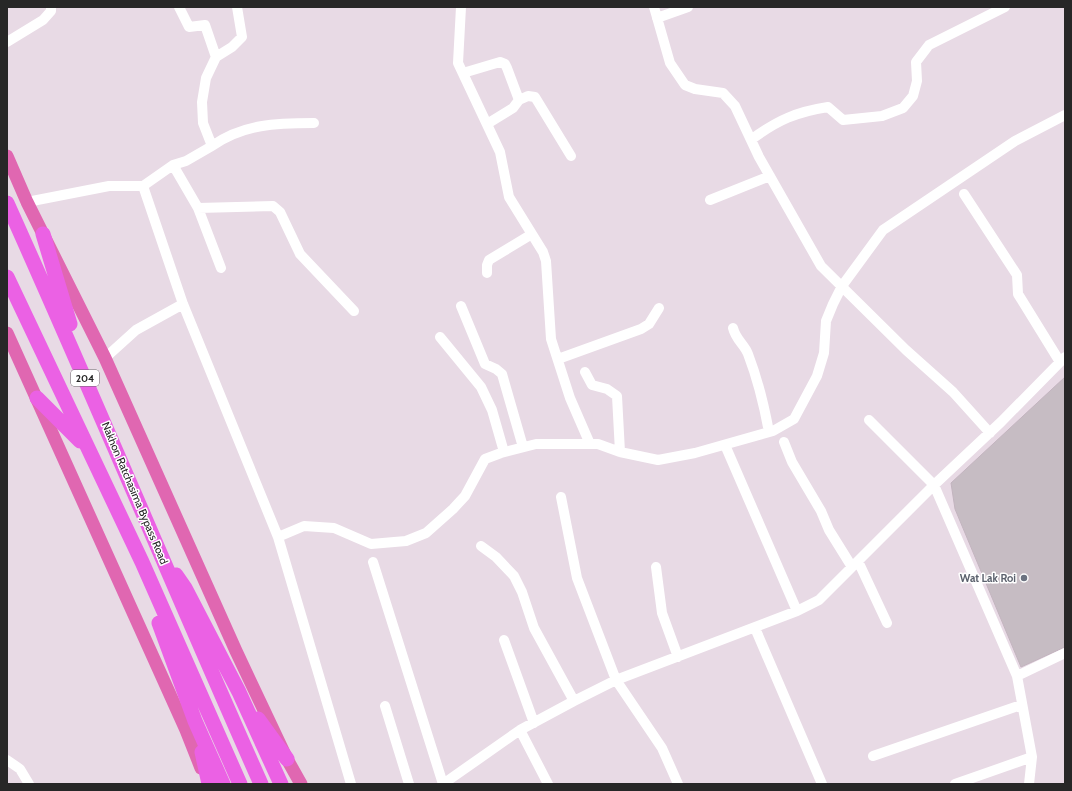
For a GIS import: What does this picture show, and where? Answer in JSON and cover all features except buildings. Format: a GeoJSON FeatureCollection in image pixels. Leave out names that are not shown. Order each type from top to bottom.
{"type":"FeatureCollection","features":[{"type":"Feature","properties":{"kind":"highway","name":"Nakhon Ratchasima Bypass Road"},"geometry":{"type":"LineString","coordinates":[[7,203],[87,381],[162,554],[177,595],[261,784]]}},
{"type":"Feature","properties":{"kind":"highway"},"geometry":{"type":"LineString","coordinates":[[43,234],[87,381]]}},
{"type":"Feature","properties":{"kind":"highway","name":"Nakhon Ratchasima Bypass Road"},"geometry":{"type":"LineString","coordinates":[[7,277],[142,562],[240,784]]}},
{"type":"Feature","properties":{"kind":"highway"},"geometry":{"type":"LineString","coordinates":[[37,398],[88,448]]}},
{"type":"Feature","properties":{"kind":"highway"},"geometry":{"type":"LineString","coordinates":[[162,554],[185,588],[239,692],[280,784]]}},
{"type":"Feature","properties":{"kind":"highway"},"geometry":{"type":"LineString","coordinates":[[142,562],[158,620],[195,721],[223,784]]}},
{"type":"Feature","properties":{"kind":"highway"},"geometry":{"type":"LineString","coordinates":[[239,692],[287,759]]}},
{"type":"Feature","properties":{"kind":"highway"},"geometry":{"type":"LineString","coordinates":[[195,721],[208,784]]}},
{"type":"Feature","properties":{"kind":"main road"},"geometry":{"type":"LineString","coordinates":[[7,156],[26,202],[105,358],[287,759],[301,784]]}},
{"type":"Feature","properties":{"kind":"main road"},"geometry":{"type":"LineString","coordinates":[[7,333],[186,730],[208,784]]}},
{"type":"Feature","properties":{"kind":"street"},"geometry":{"type":"LineString","coordinates":[[7,42],[43,20],[51,11],[51,7]]}},
{"type":"Feature","properties":{"kind":"street"},"geometry":{"type":"LineString","coordinates":[[179,7],[188,28],[205,25],[216,57]]}},
{"type":"Feature","properties":{"kind":"street"},"geometry":{"type":"LineString","coordinates":[[212,146],[203,123],[202,102],[206,78],[216,57],[232,47],[242,37],[236,7]]}},
{"type":"Feature","properties":{"kind":"street"},"geometry":{"type":"LineString","coordinates":[[461,7],[458,63],[500,152],[509,197],[543,252],[546,261],[551,339],[570,398],[590,444]]}},
{"type":"Feature","properties":{"kind":"street"},"geometry":{"type":"LineString","coordinates":[[654,7],[670,62],[685,85],[695,89],[723,93],[735,106],[770,176],[821,266],[906,350],[953,392],[990,433]]}},
{"type":"Feature","properties":{"kind":"street"},"geometry":{"type":"LineString","coordinates":[[657,18],[688,7]]}},
{"type":"Feature","properties":{"kind":"street"},"geometry":{"type":"LineString","coordinates":[[752,139],[774,123],[796,114],[813,110],[828,107],[843,120],[882,116],[903,108],[913,96],[917,81],[916,62],[929,45],[1005,7]]}},
{"type":"Feature","properties":{"kind":"street"},"geometry":{"type":"LineString","coordinates":[[463,73],[496,63],[505,64],[518,100]]}},
{"type":"Feature","properties":{"kind":"street"},"geometry":{"type":"LineString","coordinates":[[487,124],[513,108],[518,100],[528,96],[535,97],[571,156]]}},
{"type":"Feature","properties":{"kind":"street"},"geometry":{"type":"LineString","coordinates":[[278,537],[304,526],[334,528],[371,544],[406,541],[426,533],[453,509],[465,496],[485,459],[504,452],[536,444],[598,444],[620,452],[658,460],[724,445],[769,432],[794,419],[817,376],[824,353],[826,321],[842,286],[883,230],[1015,141],[1065,115]]}},
{"type":"Feature","properties":{"kind":"street"},"geometry":{"type":"LineString","coordinates":[[26,202],[109,186],[143,186],[173,165],[186,161],[223,138],[238,131],[260,125],[280,123],[314,123]]}},
{"type":"Feature","properties":{"kind":"street"},"geometry":{"type":"LineString","coordinates":[[173,165],[198,208],[221,268]]}},
{"type":"Feature","properties":{"kind":"street"},"geometry":{"type":"LineString","coordinates":[[710,200],[770,176]]}},
{"type":"Feature","properties":{"kind":"street"},"geometry":{"type":"LineString","coordinates":[[143,186],[183,304],[278,537],[351,784]]}},
{"type":"Feature","properties":{"kind":"street"},"geometry":{"type":"LineString","coordinates":[[373,562],[443,784],[520,730],[616,680],[754,628],[797,611],[819,600],[934,485],[990,433],[1063,359],[1018,294],[1017,275],[964,194]]}},
{"type":"Feature","properties":{"kind":"street"},"geometry":{"type":"LineString","coordinates":[[198,208],[273,206],[280,212],[300,254],[354,311]]}},
{"type":"Feature","properties":{"kind":"street"},"geometry":{"type":"LineString","coordinates":[[487,273],[487,265],[489,260],[532,234]]}},
{"type":"Feature","properties":{"kind":"street"},"geometry":{"type":"LineString","coordinates":[[105,358],[136,330],[183,304]]}},
{"type":"Feature","properties":{"kind":"street"},"geometry":{"type":"LineString","coordinates":[[461,306],[484,364],[496,369],[502,374],[523,447]]}},
{"type":"Feature","properties":{"kind":"street"},"geometry":{"type":"LineString","coordinates":[[558,359],[641,329],[649,324],[659,308]]}},
{"type":"Feature","properties":{"kind":"street"},"geometry":{"type":"LineString","coordinates":[[733,328],[736,338],[747,352],[760,385],[769,432]]}},
{"type":"Feature","properties":{"kind":"street"},"geometry":{"type":"LineString","coordinates":[[440,337],[481,387],[492,410],[504,452]]}},
{"type":"Feature","properties":{"kind":"street"},"geometry":{"type":"LineString","coordinates":[[585,372],[592,385],[607,389],[617,396],[620,452]]}},
{"type":"Feature","properties":{"kind":"street"},"geometry":{"type":"LineString","coordinates":[[869,420],[934,485],[1017,676],[1021,705],[1032,757],[1029,784]]}},
{"type":"Feature","properties":{"kind":"street"},"geometry":{"type":"LineString","coordinates":[[784,442],[792,462],[821,511],[829,530],[855,564],[887,623]]}},
{"type":"Feature","properties":{"kind":"street"},"geometry":{"type":"LineString","coordinates":[[724,445],[797,611]]}},
{"type":"Feature","properties":{"kind":"street"},"geometry":{"type":"LineString","coordinates":[[561,498],[577,578],[616,680],[662,748],[678,784]]}},
{"type":"Feature","properties":{"kind":"street"},"geometry":{"type":"LineString","coordinates":[[481,546],[496,557],[514,576],[522,592],[534,628],[574,701]]}},
{"type":"Feature","properties":{"kind":"street"},"geometry":{"type":"LineString","coordinates":[[656,567],[662,613],[678,657]]}},
{"type":"Feature","properties":{"kind":"street"},"geometry":{"type":"LineString","coordinates":[[754,628],[822,784]]}},
{"type":"Feature","properties":{"kind":"street"},"geometry":{"type":"LineString","coordinates":[[504,640],[534,723]]}},
{"type":"Feature","properties":{"kind":"street"},"geometry":{"type":"LineString","coordinates":[[1017,676],[1065,652]]}},
{"type":"Feature","properties":{"kind":"street"},"geometry":{"type":"LineString","coordinates":[[873,756],[1021,705]]}},
{"type":"Feature","properties":{"kind":"street"},"geometry":{"type":"LineString","coordinates":[[385,706],[409,784]]}},
{"type":"Feature","properties":{"kind":"street"},"geometry":{"type":"LineString","coordinates":[[520,730],[548,784]]}},
{"type":"Feature","properties":{"kind":"street"},"geometry":{"type":"LineString","coordinates":[[955,784],[1032,757]]}},
{"type":"Feature","properties":{"kind":"street"},"geometry":{"type":"LineString","coordinates":[[8,760],[20,769],[27,778],[29,784]]}},
{"type":"Feature","properties":{"kind":"place","name":"Wat Lak Roi"},"geometry":{"type":"Point","coordinates":[1024,578]}}]}
